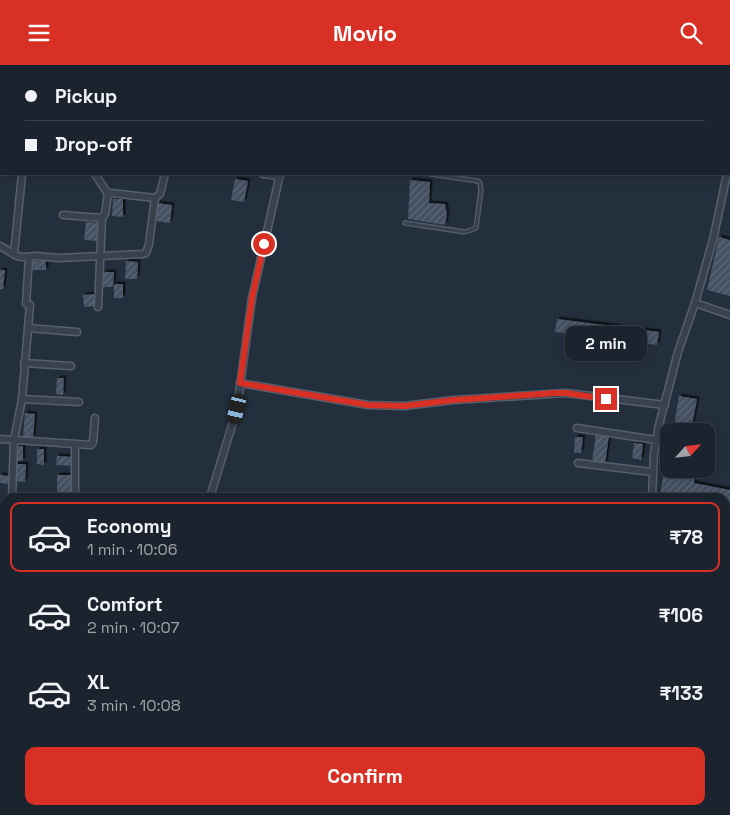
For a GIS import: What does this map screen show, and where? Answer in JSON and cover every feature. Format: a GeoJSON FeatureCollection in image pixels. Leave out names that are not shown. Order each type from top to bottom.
{"type":"FeatureCollection","features":[{"type":"Feature","properties":{"kind":"street"},"geometry":{"type":"LineString","coordinates":[[14,254],[22,175]]}},
{"type":"Feature","properties":{"kind":"street"},"geometry":{"type":"LineString","coordinates":[[96,175],[108,194],[105,215],[102,218],[98,307]]}},
{"type":"Feature","properties":{"kind":"street"},"geometry":{"type":"LineString","coordinates":[[0,246],[19,256],[59,259],[146,253],[149,244],[155,198],[160,194],[165,175]]}},
{"type":"Feature","properties":{"kind":"street"},"geometry":{"type":"LineString","coordinates":[[211,493],[233,426],[252,298],[280,175]]}},
{"type":"Feature","properties":{"kind":"street"},"geometry":{"type":"LineString","coordinates":[[652,493],[652,472],[656,440],[678,353],[713,240],[727,175]]}},
{"type":"Feature","properties":{"kind":"street"},"geometry":{"type":"LineString","coordinates":[[108,194],[155,198]]}},
{"type":"Feature","properties":{"kind":"street"},"geometry":{"type":"LineString","coordinates":[[63,215],[102,218]]}},
{"type":"Feature","properties":{"kind":"street"},"geometry":{"type":"LineString","coordinates":[[12,493],[14,440],[22,399],[28,327],[29,257]]}},
{"type":"Feature","properties":{"kind":"street"},"geometry":{"type":"LineString","coordinates":[[695,303],[730,315]]}},
{"type":"Feature","properties":{"kind":"street"},"geometry":{"type":"LineString","coordinates":[[28,327],[76,332]]}},
{"type":"Feature","properties":{"kind":"street"},"geometry":{"type":"LineString","coordinates":[[24,363],[72,366]]}},
{"type":"Feature","properties":{"kind":"street"},"geometry":{"type":"LineString","coordinates":[[240,383],[388,407],[454,400],[566,393],[665,405]]}},
{"type":"Feature","properties":{"kind":"street"},"geometry":{"type":"LineString","coordinates":[[22,399],[79,402]]}},
{"type":"Feature","properties":{"kind":"street"},"geometry":{"type":"LineString","coordinates":[[0,439],[92,444],[95,418]]}},
{"type":"Feature","properties":{"kind":"street"},"geometry":{"type":"LineString","coordinates":[[577,427],[656,440]]}},
{"type":"Feature","properties":{"kind":"street"},"geometry":{"type":"LineString","coordinates":[[75,444],[75,493]]}},
{"type":"Feature","properties":{"kind":"street"},"geometry":{"type":"LineString","coordinates":[[578,463],[652,472]]}},
{"type":"Feature","properties":{"kind":"lane"},"geometry":{"type":"LineString","coordinates":[[405,223],[465,232],[476,228],[482,190],[480,183],[478,181],[437,175]]}},
{"type":"Feature","properties":{"kind":"building"},"geometry":{"type":"Polygon","coordinates":[[[235,179],[248,181],[244,202],[231,200],[235,179]]]}},
{"type":"Feature","properties":{"kind":"building"},"geometry":{"type":"Polygon","coordinates":[[[410,180],[430,182],[429,203],[445,204],[447,214],[445,225],[408,219],[410,180]]]}},
{"type":"Feature","properties":{"kind":"building"},"geometry":{"type":"Polygon","coordinates":[[[113,199],[123,199],[123,217],[112,216],[113,199]]]}},
{"type":"Feature","properties":{"kind":"building"},"geometry":{"type":"Polygon","coordinates":[[[157,203],[172,205],[170,223],[155,221],[157,203]]]}},
{"type":"Feature","properties":{"kind":"building"},"geometry":{"type":"Polygon","coordinates":[[[86,222],[101,223],[100,241],[84,240],[86,222]]]}},
{"type":"Feature","properties":{"kind":"building"},"geometry":{"type":"Polygon","coordinates":[[[719,237],[730,240],[730,296],[707,290],[719,237]]]}},
{"type":"Feature","properties":{"kind":"building"},"geometry":{"type":"Polygon","coordinates":[[[32,261],[46,261],[46,270],[32,270],[32,261]]]}},
{"type":"Feature","properties":{"kind":"building"},"geometry":{"type":"Polygon","coordinates":[[[126,261],[138,262],[137,279],[125,279],[126,261]]]}},
{"type":"Feature","properties":{"kind":"building"},"geometry":{"type":"Polygon","coordinates":[[[0,270],[5,270],[3,289],[0,289],[0,270]]]}},
{"type":"Feature","properties":{"kind":"building"},"geometry":{"type":"Polygon","coordinates":[[[104,272],[114,272],[113,287],[103,287],[104,272]]]}},
{"type":"Feature","properties":{"kind":"building"},"geometry":{"type":"Polygon","coordinates":[[[114,284],[123,284],[123,298],[114,298],[114,284]]]}},
{"type":"Feature","properties":{"kind":"building"},"geometry":{"type":"Polygon","coordinates":[[[95,294],[95,306],[84,307],[83,295],[95,294]]]}},
{"type":"Feature","properties":{"kind":"building"},"geometry":{"type":"Polygon","coordinates":[[[557,319],[659,332],[657,345],[555,332],[557,319]]]}},
{"type":"Feature","properties":{"kind":"building"},"geometry":{"type":"Polygon","coordinates":[[[57,378],[64,378],[63,395],[56,394],[57,378]]]}},
{"type":"Feature","properties":{"kind":"building"},"geometry":{"type":"Polygon","coordinates":[[[679,396],[697,399],[692,423],[674,423],[679,396]]]}},
{"type":"Feature","properties":{"kind":"building"},"geometry":{"type":"Polygon","coordinates":[[[25,413],[35,414],[33,438],[23,437],[25,413]]]}},
{"type":"Feature","properties":{"kind":"building"},"geometry":{"type":"Polygon","coordinates":[[[596,433],[609,435],[605,464],[592,463],[596,433]]]}},
{"type":"Feature","properties":{"kind":"building"},"geometry":{"type":"Polygon","coordinates":[[[575,437],[583,437],[581,453],[574,453],[575,437]]]}},
{"type":"Feature","properties":{"kind":"building"},"geometry":{"type":"Polygon","coordinates":[[[634,443],[643,444],[641,460],[632,458],[634,443]]]}},
{"type":"Feature","properties":{"kind":"building"},"geometry":{"type":"Polygon","coordinates":[[[14,446],[23,446],[23,461],[14,461],[14,446]]]}},
{"type":"Feature","properties":{"kind":"building"},"geometry":{"type":"Polygon","coordinates":[[[37,449],[44,449],[44,465],[37,464],[37,449]]]}},
{"type":"Feature","properties":{"kind":"building"},"geometry":{"type":"Polygon","coordinates":[[[57,456],[75,457],[74,466],[56,465],[57,456]]]}},
{"type":"Feature","properties":{"kind":"building"},"geometry":{"type":"Polygon","coordinates":[[[15,464],[26,464],[25,482],[14,481],[15,464]]]}},
{"type":"Feature","properties":{"kind":"building"},"geometry":{"type":"Polygon","coordinates":[[[0,475],[9,476],[9,484],[0,483],[0,475]]]}},
{"type":"Feature","properties":{"kind":"building"},"geometry":{"type":"Polygon","coordinates":[[[57,475],[74,475],[74,493],[57,493],[57,475]]]}},
{"type":"Feature","properties":{"kind":"building"},"geometry":{"type":"Polygon","coordinates":[[[663,478],[695,478],[694,483],[730,490],[730,493],[661,493],[663,478]]]}},
{"type":"Feature","properties":{"kind":"route"},"geometry":{"type":"LineString","coordinates":[[264,244],[252,298],[240,383],[388,407],[556,393],[606,399]]}}]}
